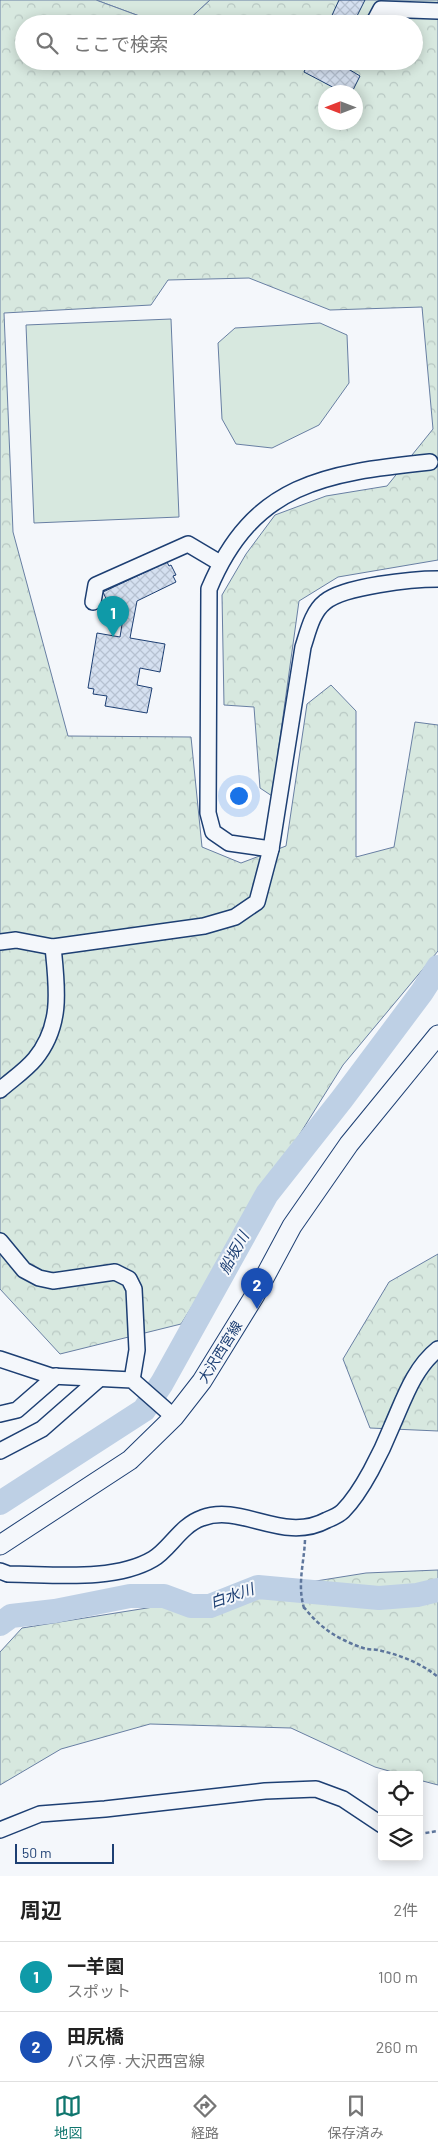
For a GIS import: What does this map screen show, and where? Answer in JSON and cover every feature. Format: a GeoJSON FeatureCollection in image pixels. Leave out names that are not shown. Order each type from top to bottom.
{"type":"FeatureCollection","features":[{"type":"Feature","properties":{"kind":"main road","name":"大沢西宮線"},"geometry":{"type":"LineString","coordinates":[[0,1545],[130,1460],[202,1381],[255,1295],[292,1226],[349,1144],[438,1035]]}},
{"type":"Feature","properties":{"kind":"street"},"geometry":{"type":"LineString","coordinates":[[378,15],[381,9],[438,11]]}},
{"type":"Feature","properties":{"kind":"street"},"geometry":{"type":"LineString","coordinates":[[271,849],[229,843],[214,832],[208,813],[209,589],[220,563],[256,516],[281,498],[305,485],[337,475],[376,468],[430,462]]}},
{"type":"Feature","properties":{"kind":"street"},"geometry":{"type":"LineString","coordinates":[[93,602],[96,585],[188,544],[220,563]]}},
{"type":"Feature","properties":{"kind":"street"},"geometry":{"type":"LineString","coordinates":[[0,942],[16,940],[53,947],[204,926],[236,917],[257,902],[271,849],[303,647],[311,622],[325,602],[350,589],[438,579]]}},
{"type":"Feature","properties":{"kind":"street"},"geometry":{"type":"LineString","coordinates":[[0,1090],[35,1059],[50,1035],[57,1012],[53,947]]}},
{"type":"Feature","properties":{"kind":"street"},"geometry":{"type":"LineString","coordinates":[[0,1241],[24,1270],[39,1278],[52,1281],[115,1272],[130,1279],[134,1288],[137,1350],[135,1383]]}},
{"type":"Feature","properties":{"kind":"street"},"geometry":{"type":"LineString","coordinates":[[0,1571],[8,1574],[108,1574],[130,1569],[154,1558],[176,1535],[201,1518],[229,1515],[273,1526],[306,1529],[317,1526],[343,1512],[370,1474],[415,1374],[438,1349]]}},
{"type":"Feature","properties":{"kind":"street"},"geometry":{"type":"LineString","coordinates":[[0,1359],[51,1376],[81,1376],[135,1383],[170,1414]]}},
{"type":"Feature","properties":{"kind":"street"},"geometry":{"type":"LineString","coordinates":[[0,1414],[17,1410],[56,1376]]}},
{"type":"Feature","properties":{"kind":"street"},"geometry":{"type":"LineString","coordinates":[[0,1451],[42,1429],[99,1379]]}},
{"type":"Feature","properties":{"kind":"street"},"geometry":{"type":"LineString","coordinates":[[0,1830],[40,1814],[105,1809],[265,1791],[316,1789],[342,1799],[378,1822]]}},
{"type":"Feature","properties":{"kind":"path"},"geometry":{"type":"LineString","coordinates":[[306,1529],[301,1568],[301,1595],[304,1608],[303,1606],[317,1624],[337,1637],[365,1648],[382,1651],[424,1665],[438,1677]]}},
{"type":"Feature","properties":{"kind":"path"},"geometry":{"type":"LineString","coordinates":[[423,1833],[438,1831]]}},
{"type":"Feature","properties":{"kind":"green space"},"geometry":{"type":"Polygon","coordinates":[[[0,0],[96,0],[137,15],[15,15],[15,70],[423,70],[423,15],[194,15],[210,0],[438,0],[438,560],[338,577],[299,601],[272,796],[260,788],[254,707],[224,705],[222,595],[246,554],[275,515],[326,496],[387,486],[433,429],[422,307],[330,310],[249,278],[168,280],[151,305],[4,313],[13,532],[68,736],[191,737],[202,847],[241,863],[286,846],[307,704],[331,685],[356,711],[356,857],[394,847],[415,722],[438,725],[438,951],[343,1065],[181,1324],[60,1354],[0,1289],[0,0]]]}},
{"type":"Feature","properties":{"kind":"green space"},"geometry":{"type":"Polygon","coordinates":[[[96,0],[210,0],[194,15],[137,15],[96,0]]]}},
{"type":"Feature","properties":{"kind":"green space"},"geometry":{"type":"Polygon","coordinates":[[[171,319],[179,517],[34,523],[26,325],[171,319]]]}},
{"type":"Feature","properties":{"kind":"green space"},"geometry":{"type":"Polygon","coordinates":[[[320,323],[347,335],[349,383],[319,425],[272,448],[236,444],[222,419],[218,343],[235,328],[320,323]]]}},
{"type":"Feature","properties":{"kind":"green space"},"geometry":{"type":"Polygon","coordinates":[[[438,1254],[438,1431],[370,1428],[343,1359],[389,1282],[438,1254]]]}},
{"type":"Feature","properties":{"kind":"green space"},"geometry":{"type":"Polygon","coordinates":[[[438,1570],[438,1785],[423,1781],[423,1771],[389,1771],[375,1767],[291,1728],[150,1724],[61,1749],[0,1785],[0,1652],[22,1628],[366,1573],[438,1570]]]}},
{"type":"Feature","properties":{"kind":"building"},"geometry":{"type":"Polygon","coordinates":[[[339,0],[365,0],[358,15],[332,15],[339,0]]]}},
{"type":"Feature","properties":{"kind":"building"},"geometry":{"type":"Polygon","coordinates":[[[305,70],[350,70],[360,76],[356,85],[329,85],[304,72],[305,70]]]}},
{"type":"Feature","properties":{"kind":"building"},"geometry":{"type":"Polygon","coordinates":[[[167,562],[169,566],[171,565],[176,575],[173,576],[176,582],[137,601],[130,638],[165,644],[160,672],[140,668],[137,685],[152,688],[147,713],[105,706],[107,696],[93,694],[94,689],[88,688],[97,633],[120,637],[125,606],[112,612],[103,592],[167,562]]]}},
{"type":"Feature","properties":{"kind":"waterway","name":"船坂川"},"geometry":{"type":"LineString","coordinates":[[0,1503],[144,1410],[162,1383],[267,1194],[342,1099],[422,992],[438,967]]}},
{"type":"Feature","properties":{"kind":"waterway","name":"白水川"},"geometry":{"type":"LineString","coordinates":[[0,1624],[11,1616],[55,1611],[130,1596],[164,1596],[191,1606],[210,1606],[258,1587],[379,1598],[417,1595],[438,1590]]}},
{"type":"Feature","properties":{"kind":"place","name":"一羊園"},"geometry":{"type":"Point","coordinates":[113,637]}},
{"type":"Feature","properties":{"kind":"place","name":"田尻橋"},"geometry":{"type":"Point","coordinates":[257,1309]}}]}
